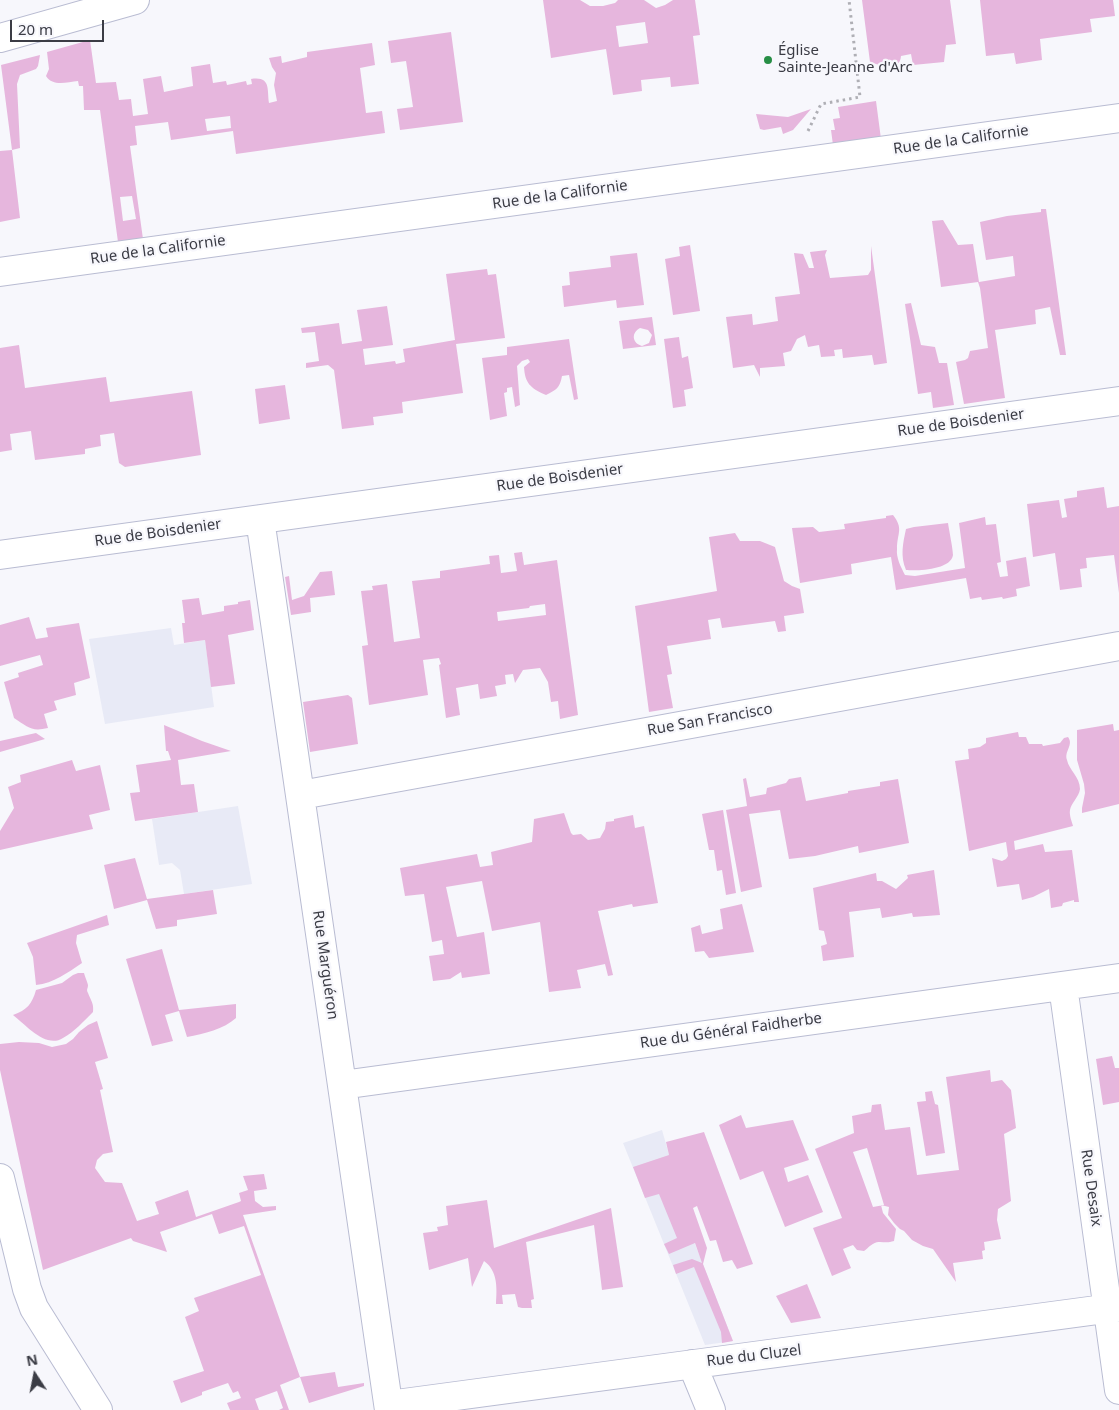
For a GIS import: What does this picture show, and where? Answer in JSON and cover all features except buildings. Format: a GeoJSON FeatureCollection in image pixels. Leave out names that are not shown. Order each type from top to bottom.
{"type":"FeatureCollection","features":[{"type":"Feature","properties":{"kind":"street"},"geometry":{"type":"LineString","coordinates":[[0,38],[135,0]]}},
{"type":"Feature","properties":{"kind":"street","name":"Rue de la Californie"},"geometry":{"type":"LineString","coordinates":[[0,272],[1119,118]]}},
{"type":"Feature","properties":{"kind":"street","name":"Rue de Boisdenier"},"geometry":{"type":"LineString","coordinates":[[0,555],[1119,401]]}},
{"type":"Feature","properties":{"kind":"street","name":"Rue Marguéron"},"geometry":{"type":"LineString","coordinates":[[260,519],[389,1408]]}},
{"type":"Feature","properties":{"kind":"street","name":"Rue San Francisco"},"geometry":{"type":"LineString","coordinates":[[301,795],[1119,646]]}},
{"type":"Feature","properties":{"kind":"street","name":"Rue du Général Faidherbe"},"geometry":{"type":"LineString","coordinates":[[342,1085],[1119,978]]}},
{"type":"Feature","properties":{"kind":"street","name":"Rue Desaix"},"geometry":{"type":"LineString","coordinates":[[1063,986],[1113,1308],[1119,1390]]}},
{"type":"Feature","properties":{"kind":"street"},"geometry":{"type":"LineString","coordinates":[[0,1178],[4,1215],[34,1308],[98,1410]]}},
{"type":"Feature","properties":{"kind":"street","name":"Rue du Cluzel"},"geometry":{"type":"LineString","coordinates":[[389,1408],[692,1364],[1113,1308]]}},
{"type":"Feature","properties":{"kind":"street"},"geometry":{"type":"LineString","coordinates":[[692,1364],[711,1410]]}},
{"type":"Feature","properties":{"kind":"path"},"geometry":{"type":"LineString","coordinates":[[806,137],[821,104],[860,96],[849,0]]}},
{"type":"Feature","properties":{"kind":"shaded area"},"geometry":{"type":"Polygon","coordinates":[[[543,0],[580,0],[590,6],[603,6],[615,3],[618,0],[644,0],[656,8],[673,0],[695,0],[700,35],[693,36],[699,84],[671,87],[670,77],[641,80],[642,91],[613,95],[606,49],[551,58],[543,0]],[[645,22],[616,26],[619,47],[648,43],[645,22]]]}},
{"type":"Feature","properties":{"kind":"shaded area"},"geometry":{"type":"Polygon","coordinates":[[[862,0],[950,0],[956,44],[946,45],[944,62],[913,65],[911,54],[901,56],[900,61],[894,66],[884,66],[870,62],[862,0]]]}},
{"type":"Feature","properties":{"kind":"shaded area"},"geometry":{"type":"Polygon","coordinates":[[[980,0],[1113,0],[1115,16],[1090,19],[1092,32],[1040,39],[1042,60],[1016,64],[1014,53],[986,56],[980,0]]]}},
{"type":"Feature","properties":{"kind":"shaded area"},"geometry":{"type":"Polygon","coordinates":[[[451,32],[463,122],[400,130],[397,109],[413,107],[406,61],[391,63],[388,41],[451,32]]]}},
{"type":"Feature","properties":{"kind":"shaded area"},"geometry":{"type":"Polygon","coordinates":[[[90,40],[96,83],[116,82],[119,100],[131,99],[133,116],[148,114],[143,79],[161,76],[164,92],[193,86],[191,67],[210,64],[213,83],[226,81],[227,85],[246,81],[247,85],[252,84],[251,79],[262,80],[268,88],[269,103],[277,101],[274,85],[276,73],[269,58],[281,56],[282,63],[307,57],[307,52],[372,43],[375,65],[360,68],[366,113],[382,111],[385,133],[236,154],[233,131],[171,140],[168,122],[135,126],[137,145],[130,146],[143,239],[118,242],[100,110],[84,110],[83,86],[79,86],[78,81],[56,83],[46,76],[49,69],[47,52],[90,40]],[[230,116],[205,119],[207,131],[231,128],[230,116]],[[132,196],[120,197],[123,221],[136,219],[132,196]]]}},
{"type":"Feature","properties":{"kind":"shaded area"},"geometry":{"type":"Polygon","coordinates":[[[40,55],[36,69],[20,75],[17,84],[20,148],[12,150],[1,65],[40,55]]]}},
{"type":"Feature","properties":{"kind":"shaded area"},"geometry":{"type":"Polygon","coordinates":[[[876,101],[881,139],[833,145],[831,130],[835,130],[833,119],[840,118],[838,107],[876,101]]]}},
{"type":"Feature","properties":{"kind":"shaded area"},"geometry":{"type":"Polygon","coordinates":[[[811,109],[793,130],[783,134],[781,127],[760,129],[756,114],[788,117],[811,109]]]}},
{"type":"Feature","properties":{"kind":"shaded area"},"geometry":{"type":"Polygon","coordinates":[[[12,150],[20,218],[0,222],[0,151],[12,150]]]}},
{"type":"Feature","properties":{"kind":"shaded area"},"geometry":{"type":"Polygon","coordinates":[[[1041,209],[1046,209],[1066,355],[1060,355],[1050,307],[1035,310],[1036,324],[995,330],[1005,398],[964,404],[956,362],[968,358],[970,351],[988,348],[980,288],[978,282],[941,287],[932,221],[943,220],[958,245],[973,244],[979,282],[1015,276],[1013,256],[986,260],[980,222],[1007,216],[1041,212],[1041,209]]]}},
{"type":"Feature","properties":{"kind":"shaded area"},"geometry":{"type":"Polygon","coordinates":[[[690,245],[700,311],[673,315],[665,259],[680,256],[679,247],[690,245]]]}},
{"type":"Feature","properties":{"kind":"shaded area"},"geometry":{"type":"Polygon","coordinates":[[[871,246],[887,363],[874,365],[872,355],[843,358],[842,349],[834,350],[835,356],[821,357],[819,345],[808,347],[805,335],[797,339],[791,351],[783,353],[785,366],[760,368],[760,377],[754,365],[733,368],[726,317],[752,314],[753,325],[778,321],[775,297],[800,294],[794,253],[803,254],[809,268],[814,268],[810,252],[827,250],[825,255],[830,278],[868,275],[871,270],[871,246]]]}},
{"type":"Feature","properties":{"kind":"shaded area"},"geometry":{"type":"Polygon","coordinates":[[[637,253],[644,305],[617,308],[616,300],[564,307],[562,286],[570,285],[569,272],[611,267],[610,256],[637,253]]]}},
{"type":"Feature","properties":{"kind":"shaded area"},"geometry":{"type":"Polygon","coordinates":[[[487,269],[488,275],[496,274],[505,338],[456,344],[463,393],[402,402],[403,413],[373,417],[374,425],[342,429],[334,370],[328,365],[306,368],[306,363],[319,361],[315,332],[302,333],[301,328],[339,323],[342,344],[362,341],[357,310],[387,306],[393,345],[363,349],[365,365],[395,361],[396,364],[405,362],[403,349],[455,340],[446,274],[487,269]]]}},
{"type":"Feature","properties":{"kind":"shaded area"},"geometry":{"type":"Polygon","coordinates":[[[911,303],[921,345],[935,347],[939,363],[947,363],[954,405],[933,408],[931,392],[918,394],[905,304],[911,303]]]}},
{"type":"Feature","properties":{"kind":"shaded area"},"geometry":{"type":"Polygon","coordinates":[[[652,317],[656,345],[623,349],[619,321],[652,317]],[[640,328],[635,332],[634,338],[636,343],[642,346],[649,343],[652,335],[648,330],[640,328]]]}},
{"type":"Feature","properties":{"kind":"shaded area"},"geometry":{"type":"Polygon","coordinates":[[[679,337],[682,358],[688,356],[693,388],[684,390],[686,406],[673,408],[664,339],[679,337]]]}},
{"type":"Feature","properties":{"kind":"shaded area"},"geometry":{"type":"Polygon","coordinates":[[[569,339],[578,399],[574,400],[569,375],[562,376],[557,388],[546,395],[532,387],[527,381],[524,367],[530,362],[528,359],[522,361],[517,366],[520,405],[515,407],[512,387],[507,388],[507,392],[504,393],[507,416],[490,420],[482,358],[507,355],[507,347],[569,339]]]}},
{"type":"Feature","properties":{"kind":"shaded area"},"geometry":{"type":"Polygon","coordinates":[[[19,345],[25,388],[106,377],[110,402],[192,391],[201,455],[125,467],[119,463],[114,433],[100,435],[101,446],[85,449],[85,454],[35,460],[31,431],[10,434],[12,450],[0,452],[0,348],[19,345]]]}},
{"type":"Feature","properties":{"kind":"shaded area"},"geometry":{"type":"Polygon","coordinates":[[[285,385],[290,419],[259,424],[255,389],[285,385]]]}},
{"type":"Feature","properties":{"kind":"shaded area"},"geometry":{"type":"Polygon","coordinates":[[[1104,487],[1107,508],[1119,506],[1119,593],[1114,555],[1086,558],[1087,568],[1080,569],[1082,587],[1060,590],[1055,553],[1033,557],[1027,504],[1059,500],[1062,518],[1067,517],[1064,499],[1077,497],[1077,491],[1104,487]]]}},
{"type":"Feature","properties":{"kind":"shaded area"},"geometry":{"type":"Polygon","coordinates":[[[893,515],[899,528],[897,556],[905,575],[915,576],[965,568],[959,523],[985,517],[986,525],[996,524],[1001,562],[997,563],[1000,577],[1008,576],[1006,561],[1026,557],[1030,586],[1016,589],[1017,596],[982,600],[981,597],[970,599],[966,578],[896,590],[891,557],[851,564],[852,574],[800,583],[792,528],[813,527],[819,532],[845,529],[844,524],[886,518],[886,516],[893,515]]]}},
{"type":"Feature","properties":{"kind":"shaded area"},"geometry":{"type":"Polygon","coordinates":[[[948,523],[953,552],[951,560],[940,567],[906,570],[903,544],[906,529],[948,523]]]}},
{"type":"Feature","properties":{"kind":"shaded area"},"geometry":{"type":"Polygon","coordinates":[[[735,533],[740,541],[760,541],[775,547],[784,581],[800,589],[804,613],[784,616],[786,631],[778,632],[775,621],[722,628],[720,618],[708,620],[711,639],[667,646],[672,674],[667,675],[673,708],[649,712],[635,606],[717,591],[709,537],[735,533]]]}},
{"type":"Feature","properties":{"kind":"shaded area"},"geometry":{"type":"Polygon","coordinates":[[[522,552],[524,565],[557,560],[578,715],[560,719],[558,701],[551,702],[548,682],[540,668],[523,670],[515,683],[513,674],[505,675],[506,684],[495,686],[497,696],[480,699],[478,684],[456,688],[460,715],[446,718],[439,658],[423,660],[428,695],[369,705],[362,646],[368,645],[361,591],[373,590],[372,586],[387,584],[394,642],[420,638],[412,581],[440,578],[440,571],[490,564],[489,556],[499,555],[501,573],[517,571],[514,553],[522,552]],[[545,604],[497,612],[498,621],[546,615],[545,604]]]}},
{"type":"Feature","properties":{"kind":"shaded area"},"geometry":{"type":"Polygon","coordinates":[[[332,571],[335,595],[310,598],[311,612],[291,615],[285,577],[289,576],[292,600],[304,596],[320,572],[332,571]]]}},
{"type":"Feature","properties":{"kind":"shaded area"},"geometry":{"type":"Polygon","coordinates":[[[199,598],[202,615],[224,611],[224,606],[250,600],[254,630],[228,635],[235,684],[211,687],[205,640],[184,643],[182,623],[185,623],[182,600],[199,598]]]}},
{"type":"Feature","properties":{"kind":"shaded area"},"geometry":{"type":"Polygon","coordinates":[[[29,617],[36,639],[48,637],[46,628],[79,623],[90,678],[74,683],[76,695],[54,701],[57,710],[44,714],[48,728],[42,729],[30,728],[14,718],[4,682],[19,677],[18,673],[43,665],[40,655],[0,666],[0,625],[29,617]]]}},
{"type":"Feature","properties":{"kind":"shaded area"},"geometry":{"type":"Polygon","coordinates":[[[171,628],[174,645],[205,640],[214,707],[105,724],[89,639],[171,628]]]}},
{"type":"Feature","properties":{"kind":"shaded area"},"geometry":{"type":"Polygon","coordinates":[[[348,695],[352,698],[358,744],[310,752],[303,702],[348,695]]]}},
{"type":"Feature","properties":{"kind":"shaded area"},"geometry":{"type":"Polygon","coordinates":[[[1113,724],[1114,731],[1119,730],[1119,804],[1082,813],[1085,793],[1077,760],[1077,730],[1113,724]]]}},
{"type":"Feature","properties":{"kind":"shaded area"},"geometry":{"type":"Polygon","coordinates":[[[164,725],[231,751],[178,760],[181,785],[194,784],[198,812],[135,821],[130,793],[140,792],[136,765],[171,760],[168,751],[166,751],[164,725]]]}},
{"type":"Feature","properties":{"kind":"shaded area"},"geometry":{"type":"Polygon","coordinates":[[[1018,732],[1019,737],[1026,737],[1029,744],[1042,744],[1043,746],[1060,743],[1064,738],[1068,737],[1070,740],[1066,757],[1080,785],[1078,795],[1070,810],[1073,826],[1014,841],[1015,850],[1043,844],[1045,852],[1072,850],[1079,902],[1074,902],[1074,900],[1063,903],[1062,906],[1051,908],[1049,889],[1022,900],[1019,884],[997,887],[992,858],[1002,861],[1006,859],[1008,856],[1006,842],[969,851],[955,761],[969,759],[968,749],[980,747],[986,743],[986,738],[1018,732]]]}},
{"type":"Feature","properties":{"kind":"shaded area"},"geometry":{"type":"Polygon","coordinates":[[[36,733],[45,739],[0,752],[0,741],[36,733]]]}},
{"type":"Feature","properties":{"kind":"shaded area"},"geometry":{"type":"Polygon","coordinates":[[[72,760],[76,771],[100,765],[110,810],[89,815],[93,829],[0,850],[0,831],[14,808],[8,787],[21,782],[20,775],[72,760]]]}},
{"type":"Feature","properties":{"kind":"shaded area"},"geometry":{"type":"Polygon","coordinates":[[[801,777],[806,801],[880,786],[880,782],[898,779],[909,843],[859,853],[858,846],[815,856],[789,859],[780,810],[749,814],[762,887],[741,892],[726,810],[747,806],[743,779],[746,778],[750,797],[766,794],[767,788],[786,783],[789,779],[801,777]]]}},
{"type":"Feature","properties":{"kind":"shaded area"},"geometry":{"type":"Polygon","coordinates":[[[238,806],[252,884],[184,894],[180,870],[172,863],[159,865],[152,819],[238,806]]]}},
{"type":"Feature","properties":{"kind":"shaded area"},"geometry":{"type":"Polygon","coordinates":[[[723,810],[736,893],[726,895],[722,870],[717,871],[714,850],[709,850],[702,814],[723,810]]]}},
{"type":"Feature","properties":{"kind":"shaded area"},"geometry":{"type":"Polygon","coordinates":[[[564,813],[571,833],[573,835],[581,834],[588,840],[600,838],[605,829],[606,822],[614,821],[614,819],[633,815],[635,828],[644,826],[658,903],[633,907],[632,904],[598,911],[613,975],[608,976],[605,964],[577,970],[581,988],[549,992],[540,922],[492,931],[482,881],[446,887],[457,937],[484,932],[490,974],[462,978],[461,972],[450,979],[433,981],[429,956],[444,954],[442,940],[432,942],[424,894],[405,896],[400,868],[477,854],[480,867],[493,865],[491,852],[532,842],[534,819],[564,813]]]}},
{"type":"Feature","properties":{"kind":"shaded area"},"geometry":{"type":"Polygon","coordinates":[[[135,858],[147,899],[213,890],[217,914],[177,920],[177,926],[156,929],[147,900],[114,909],[104,865],[135,858]]]}},
{"type":"Feature","properties":{"kind":"shaded area"},"geometry":{"type":"Polygon","coordinates":[[[934,870],[940,915],[913,917],[912,913],[882,918],[880,908],[849,912],[854,957],[823,961],[821,946],[827,944],[824,931],[819,930],[813,888],[876,873],[877,881],[882,881],[896,889],[908,878],[907,875],[934,870]]]}},
{"type":"Feature","properties":{"kind":"shaded area"},"geometry":{"type":"Polygon","coordinates":[[[742,904],[754,952],[709,958],[704,951],[695,952],[691,928],[700,925],[702,934],[723,929],[720,909],[742,904]]]}},
{"type":"Feature","properties":{"kind":"shaded area"},"geometry":{"type":"Polygon","coordinates":[[[107,915],[109,925],[77,935],[76,943],[82,963],[55,980],[36,985],[33,957],[27,943],[107,915]]]}},
{"type":"Feature","properties":{"kind":"shaded area"},"geometry":{"type":"Polygon","coordinates":[[[162,949],[179,1010],[236,1004],[236,1018],[220,1028],[187,1037],[179,1011],[165,1015],[173,1041],[152,1046],[126,959],[162,949]]]}},
{"type":"Feature","properties":{"kind":"shaded area"},"geometry":{"type":"Polygon","coordinates":[[[78,973],[84,973],[88,985],[87,992],[93,1004],[93,1012],[67,1036],[57,1041],[43,1038],[30,1030],[13,1015],[28,1006],[36,990],[62,983],[78,973]]]}},
{"type":"Feature","properties":{"kind":"shaded area"},"geometry":{"type":"Polygon","coordinates":[[[97,1021],[108,1058],[95,1062],[103,1089],[100,1090],[113,1152],[103,1154],[97,1160],[95,1168],[105,1182],[122,1183],[137,1221],[159,1214],[155,1202],[188,1190],[196,1217],[239,1202],[241,1201],[239,1193],[248,1190],[243,1176],[264,1174],[267,1189],[254,1191],[255,1201],[263,1207],[276,1206],[276,1210],[243,1215],[300,1377],[280,1385],[289,1410],[279,1410],[283,1408],[277,1391],[255,1399],[259,1410],[230,1410],[227,1403],[241,1398],[238,1391],[233,1393],[228,1383],[202,1392],[202,1395],[181,1403],[173,1381],[204,1371],[185,1317],[199,1311],[194,1298],[261,1275],[244,1226],[219,1234],[212,1214],[160,1232],[167,1252],[133,1241],[131,1238],[43,1270],[0,1070],[0,1044],[19,1042],[39,1043],[52,1047],[66,1044],[88,1025],[97,1021]]]}},
{"type":"Feature","properties":{"kind":"shaded area"},"geometry":{"type":"Polygon","coordinates":[[[1112,1056],[1115,1068],[1119,1068],[1119,1102],[1103,1105],[1096,1059],[1112,1056]]]}},
{"type":"Feature","properties":{"kind":"shaded area"},"geometry":{"type":"Polygon","coordinates":[[[990,1070],[991,1082],[1002,1080],[1011,1090],[1016,1128],[1004,1134],[1011,1201],[998,1209],[997,1220],[1001,1239],[984,1242],[983,1259],[953,1263],[956,1282],[933,1249],[912,1240],[888,1215],[889,1207],[882,1205],[884,1205],[867,1148],[853,1152],[873,1207],[881,1206],[883,1213],[896,1229],[894,1241],[876,1242],[864,1251],[857,1250],[853,1245],[843,1249],[851,1268],[832,1276],[813,1228],[842,1218],[815,1149],[854,1133],[852,1116],[871,1112],[872,1105],[881,1104],[885,1130],[910,1127],[917,1175],[959,1170],[946,1077],[990,1070]]]}},
{"type":"Feature","properties":{"kind":"shaded area"},"geometry":{"type":"Polygon","coordinates":[[[932,1091],[935,1104],[938,1105],[945,1153],[926,1156],[917,1102],[926,1101],[925,1092],[932,1091]]]}},
{"type":"Feature","properties":{"kind":"shaded area"},"geometry":{"type":"Polygon","coordinates":[[[741,1115],[746,1128],[793,1120],[809,1160],[784,1168],[788,1182],[808,1175],[823,1212],[785,1227],[763,1171],[740,1180],[719,1125],[741,1115]]]}},
{"type":"Feature","properties":{"kind":"shaded area"},"geometry":{"type":"Polygon","coordinates":[[[662,1130],[693,1239],[733,1341],[705,1345],[623,1143],[662,1130]]]}},
{"type":"Feature","properties":{"kind":"shaded area"},"geometry":{"type":"Polygon","coordinates":[[[704,1132],[753,1264],[737,1269],[732,1260],[723,1262],[716,1240],[710,1241],[697,1206],[693,1208],[707,1248],[703,1264],[733,1341],[722,1343],[721,1332],[694,1267],[676,1274],[673,1265],[692,1259],[702,1263],[695,1243],[669,1254],[664,1244],[677,1238],[659,1194],[645,1198],[633,1167],[669,1155],[666,1142],[704,1132]]]}},
{"type":"Feature","properties":{"kind":"shaded area"},"geometry":{"type":"Polygon","coordinates":[[[487,1200],[494,1248],[611,1208],[623,1287],[602,1290],[594,1225],[526,1242],[534,1299],[531,1300],[532,1308],[518,1307],[515,1294],[502,1295],[503,1304],[496,1304],[494,1275],[489,1265],[484,1261],[472,1287],[468,1258],[429,1270],[423,1233],[438,1231],[437,1227],[448,1225],[446,1206],[487,1200]]]}},
{"type":"Feature","properties":{"kind":"shaded area"},"geometry":{"type":"Polygon","coordinates":[[[807,1284],[821,1318],[791,1323],[776,1296],[807,1284]]]}},
{"type":"Feature","properties":{"kind":"shaded area"},"geometry":{"type":"Polygon","coordinates":[[[335,1372],[338,1387],[364,1383],[364,1386],[309,1403],[300,1377],[335,1372]]]}},
{"type":"Feature","properties":{"kind":"place","name":"Église Sainte-Jeanne d'Arc"},"geometry":{"type":"Point","coordinates":[768,60]}}]}
